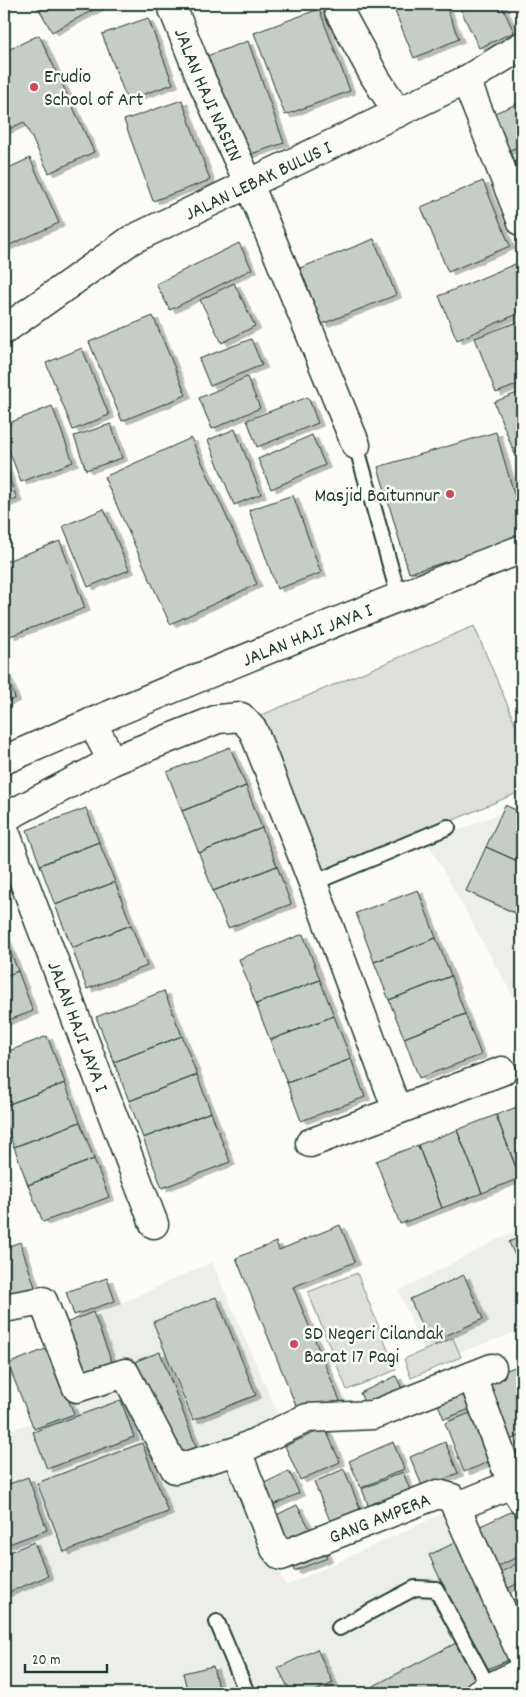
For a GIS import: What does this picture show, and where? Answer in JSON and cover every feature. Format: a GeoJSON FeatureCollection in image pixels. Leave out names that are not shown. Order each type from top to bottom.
{"type":"FeatureCollection","features":[{"type":"Feature","properties":{"kind":"street","name":"JALAN HAJI NASIIN"},"geometry":{"type":"LineString","coordinates":[[171,4],[202,80],[249,184]]}},
{"type":"Feature","properties":{"kind":"street"},"geometry":{"type":"LineString","coordinates":[[338,4],[339,11],[375,77],[398,113]]}},
{"type":"Feature","properties":{"kind":"street","name":"JALAN LEBAK BULUS I"},"geometry":{"type":"LineString","coordinates":[[4,330],[131,240],[466,80],[522,46]]}},
{"type":"Feature","properties":{"kind":"street"},"geometry":{"type":"LineString","coordinates":[[466,80],[522,222]]}},
{"type":"Feature","properties":{"kind":"street"},"geometry":{"type":"LineString","coordinates":[[249,184],[356,445]]}},
{"type":"Feature","properties":{"kind":"street","name":"JALAN HAJI JAYA I"},"geometry":{"type":"LineString","coordinates":[[4,760],[92,722],[399,597],[522,550]]}},
{"type":"Feature","properties":{"kind":"street"},"geometry":{"type":"LineString","coordinates":[[4,818],[112,761],[218,719],[241,717],[253,730],[313,882],[397,1110]]}},
{"type":"Feature","properties":{"kind":"street"},"geometry":{"type":"LineString","coordinates":[[92,722],[112,761]]}},
{"type":"Feature","properties":{"kind":"street","name":"JALAN HAJI JAYA I"},"geometry":{"type":"LineString","coordinates":[[4,829],[154,1224]]}},
{"type":"Feature","properties":{"kind":"street"},"geometry":{"type":"LineString","coordinates":[[310,1143],[502,1070]]}},
{"type":"Feature","properties":{"kind":"street"},"geometry":{"type":"LineString","coordinates":[[4,1308],[42,1301],[77,1388],[125,1373],[175,1469],[237,1451],[307,1418],[374,1415],[482,1372],[517,1491],[456,1507]]}},
{"type":"Feature","properties":{"kind":"street","name":"GANG AMPERA"},"geometry":{"type":"LineString","coordinates":[[237,1451],[275,1549],[281,1556],[438,1494],[452,1498],[522,1656]]}},
{"type":"Feature","properties":{"kind":"street"},"geometry":{"type":"LineString","coordinates":[[484,1691],[521,1672],[522,1667]]}},
{"type":"Feature","properties":{"kind":"lane"},"geometry":{"type":"LineString","coordinates":[[356,445],[399,597]]}},
{"type":"Feature","properties":{"kind":"lane"},"geometry":{"type":"LineString","coordinates":[[313,882],[448,827]]}},
{"type":"Feature","properties":{"kind":"lane"},"geometry":{"type":"LineString","coordinates":[[339,1628],[415,1588],[436,1589],[484,1691]]}},
{"type":"Feature","properties":{"kind":"lane"},"geometry":{"type":"LineString","coordinates":[[217,1622],[248,1693]]}},
{"type":"Feature","properties":{"kind":"shaded area"},"geometry":{"type":"Polygon","coordinates":[[[474,626],[522,739],[522,791],[324,875],[257,717],[474,626]]]}},
{"type":"Feature","properties":{"kind":"shaded area"},"geometry":{"type":"Polygon","coordinates":[[[522,804],[522,1013],[428,843],[522,804]]]}},
{"type":"Feature","properties":{"kind":"shaded area"},"geometry":{"type":"Polygon","coordinates":[[[522,1227],[522,1330],[429,1363],[399,1291],[522,1227]]]}},
{"type":"Feature","properties":{"kind":"shaded area"},"geometry":{"type":"Polygon","coordinates":[[[212,1262],[285,1431],[234,1477],[286,1586],[441,1514],[522,1677],[522,1693],[4,1693],[4,1432],[77,1409],[45,1338],[212,1262]]]}},
{"type":"Feature","properties":{"kind":"shaded area"},"geometry":{"type":"Polygon","coordinates":[[[357,1273],[396,1370],[347,1390],[308,1292],[357,1273]]]}},
{"type":"Feature","properties":{"kind":"shaded area"},"geometry":{"type":"Polygon","coordinates":[[[453,1338],[461,1357],[411,1378],[404,1359],[453,1338]]]}},
{"type":"Feature","properties":{"kind":"building"},"geometry":{"type":"Polygon","coordinates":[[[36,4],[104,4],[52,32],[36,4]]]}},
{"type":"Feature","properties":{"kind":"building"},"geometry":{"type":"Polygon","coordinates":[[[392,4],[445,4],[459,39],[414,58],[392,4]]]}},
{"type":"Feature","properties":{"kind":"building"},"geometry":{"type":"Polygon","coordinates":[[[458,4],[501,4],[514,32],[479,48],[458,4]]]}},
{"type":"Feature","properties":{"kind":"building"},"geometry":{"type":"Polygon","coordinates":[[[319,9],[350,91],[285,115],[254,33],[319,9]]]}},
{"type":"Feature","properties":{"kind":"building"},"geometry":{"type":"Polygon","coordinates":[[[148,18],[173,84],[127,100],[102,34],[148,18]]]}},
{"type":"Feature","properties":{"kind":"building","name":"Erudio School of Art"},"geometry":{"type":"Polygon","coordinates":[[[39,35],[94,152],[49,173],[24,122],[4,131],[4,52],[39,35]]]}},
{"type":"Feature","properties":{"kind":"building"},"geometry":{"type":"Polygon","coordinates":[[[248,41],[284,143],[239,158],[204,57],[248,41]]]}},
{"type":"Feature","properties":{"kind":"building"},"geometry":{"type":"Polygon","coordinates":[[[182,100],[210,180],[153,201],[124,120],[182,100]]]}},
{"type":"Feature","properties":{"kind":"building"},"geometry":{"type":"Polygon","coordinates":[[[522,102],[522,145],[498,155],[482,118],[522,102]]]}},
{"type":"Feature","properties":{"kind":"building"},"geometry":{"type":"Polygon","coordinates":[[[30,158],[59,223],[5,247],[4,170],[30,158]]]}},
{"type":"Feature","properties":{"kind":"building"},"geometry":{"type":"Polygon","coordinates":[[[522,159],[522,205],[501,167],[522,159]]]}},
{"type":"Feature","properties":{"kind":"building"},"geometry":{"type":"Polygon","coordinates":[[[483,181],[510,246],[448,272],[421,207],[483,181]]]}},
{"type":"Feature","properties":{"kind":"building"},"geometry":{"type":"Polygon","coordinates":[[[374,239],[396,295],[322,324],[300,268],[374,239]]]}},
{"type":"Feature","properties":{"kind":"building"},"geometry":{"type":"Polygon","coordinates":[[[239,243],[252,269],[170,310],[156,284],[239,243]]]}},
{"type":"Feature","properties":{"kind":"building"},"geometry":{"type":"Polygon","coordinates":[[[515,264],[522,281],[522,312],[457,340],[439,296],[515,264]]]}},
{"type":"Feature","properties":{"kind":"building"},"geometry":{"type":"Polygon","coordinates":[[[234,283],[255,326],[222,343],[200,300],[234,283]]]}},
{"type":"Feature","properties":{"kind":"building"},"geometry":{"type":"Polygon","coordinates":[[[153,316],[186,395],[122,421],[89,342],[153,316]]]}},
{"type":"Feature","properties":{"kind":"building"},"geometry":{"type":"Polygon","coordinates":[[[520,321],[522,327],[522,383],[496,393],[475,338],[520,321]]]}},
{"type":"Feature","properties":{"kind":"building"},"geometry":{"type":"Polygon","coordinates":[[[251,339],[262,365],[210,386],[199,359],[251,339]]]}},
{"type":"Feature","properties":{"kind":"building"},"geometry":{"type":"Polygon","coordinates":[[[82,348],[109,415],[73,430],[46,363],[82,348]]]}},
{"type":"Feature","properties":{"kind":"building"},"geometry":{"type":"Polygon","coordinates":[[[247,377],[260,408],[212,429],[199,398],[247,377]]]}},
{"type":"Feature","properties":{"kind":"building"},"geometry":{"type":"Polygon","coordinates":[[[522,391],[522,455],[516,457],[494,402],[522,391]]]}},
{"type":"Feature","properties":{"kind":"building"},"geometry":{"type":"Polygon","coordinates":[[[308,397],[318,423],[257,447],[247,420],[308,397]]]}},
{"type":"Feature","properties":{"kind":"building"},"geometry":{"type":"Polygon","coordinates":[[[52,406],[73,462],[21,482],[4,437],[4,425],[52,406]]]}},
{"type":"Feature","properties":{"kind":"building"},"geometry":{"type":"Polygon","coordinates":[[[111,424],[122,458],[86,470],[74,436],[111,424]]]}},
{"type":"Feature","properties":{"kind":"building"},"geometry":{"type":"Polygon","coordinates":[[[235,429],[261,494],[234,505],[208,440],[235,429]]]}},
{"type":"Feature","properties":{"kind":"building","name":"Masjid Baitunnur"},"geometry":{"type":"Polygon","coordinates":[[[496,432],[522,521],[522,539],[409,573],[378,467],[496,432]]]}},
{"type":"Feature","properties":{"kind":"building"},"geometry":{"type":"Polygon","coordinates":[[[312,435],[325,465],[271,489],[258,459],[312,435]]]}},
{"type":"Feature","properties":{"kind":"building"},"geometry":{"type":"Polygon","coordinates":[[[191,438],[257,584],[170,624],[104,477],[191,438]]]}},
{"type":"Feature","properties":{"kind":"building"},"geometry":{"type":"Polygon","coordinates":[[[4,464],[17,499],[4,504],[4,464]]]}},
{"type":"Feature","properties":{"kind":"building"},"geometry":{"type":"Polygon","coordinates":[[[293,495],[321,573],[277,589],[249,510],[293,495]]]}},
{"type":"Feature","properties":{"kind":"building"},"geometry":{"type":"Polygon","coordinates":[[[104,509],[129,570],[88,587],[63,526],[104,509]]]}},
{"type":"Feature","properties":{"kind":"building"},"geometry":{"type":"Polygon","coordinates":[[[60,541],[85,608],[10,636],[4,619],[4,562],[60,541]]]}},
{"type":"Feature","properties":{"kind":"building"},"geometry":{"type":"Polygon","coordinates":[[[4,669],[15,698],[4,703],[4,669]]]}},
{"type":"Feature","properties":{"kind":"building"},"geometry":{"type":"Polygon","coordinates":[[[230,747],[246,786],[182,811],[167,772],[230,747]]]}},
{"type":"Feature","properties":{"kind":"building"},"geometry":{"type":"Polygon","coordinates":[[[246,786],[262,828],[199,853],[182,811],[246,786]]]}},
{"type":"Feature","properties":{"kind":"building"},"geometry":{"type":"Polygon","coordinates":[[[505,805],[522,813],[522,863],[486,847],[505,805]]]}},
{"type":"Feature","properties":{"kind":"building"},"geometry":{"type":"Polygon","coordinates":[[[86,808],[99,842],[40,865],[27,830],[86,808]]]}},
{"type":"Feature","properties":{"kind":"building"},"geometry":{"type":"Polygon","coordinates":[[[262,828],[277,866],[213,891],[199,853],[262,828]]]}},
{"type":"Feature","properties":{"kind":"building"},"geometry":{"type":"Polygon","coordinates":[[[99,842],[115,882],[55,905],[40,865],[99,842]]]}},
{"type":"Feature","properties":{"kind":"building"},"geometry":{"type":"Polygon","coordinates":[[[486,847],[522,863],[522,916],[466,891],[486,847]]]}},
{"type":"Feature","properties":{"kind":"building"},"geometry":{"type":"Polygon","coordinates":[[[277,866],[291,904],[228,928],[213,891],[277,866]]]}},
{"type":"Feature","properties":{"kind":"building"},"geometry":{"type":"Polygon","coordinates":[[[115,882],[131,925],[72,948],[55,905],[115,882]]]}},
{"type":"Feature","properties":{"kind":"building"},"geometry":{"type":"Polygon","coordinates":[[[418,890],[436,938],[374,962],[356,913],[418,890]]]}},
{"type":"Feature","properties":{"kind":"building"},"geometry":{"type":"Polygon","coordinates":[[[131,925],[147,966],[87,989],[72,948],[131,925]]]}},
{"type":"Feature","properties":{"kind":"building"},"geometry":{"type":"Polygon","coordinates":[[[303,934],[320,980],[256,1004],[239,959],[303,934]]]}},
{"type":"Feature","properties":{"kind":"building"},"geometry":{"type":"Polygon","coordinates":[[[4,935],[18,971],[4,977],[4,935]]]}},
{"type":"Feature","properties":{"kind":"building"},"geometry":{"type":"Polygon","coordinates":[[[436,938],[451,976],[389,1000],[374,962],[436,938]]]}},
{"type":"Feature","properties":{"kind":"building"},"geometry":{"type":"Polygon","coordinates":[[[18,971],[33,1011],[4,1022],[4,977],[18,971]]]}},
{"type":"Feature","properties":{"kind":"building"},"geometry":{"type":"Polygon","coordinates":[[[451,976],[465,1014],[404,1038],[389,1000],[451,976]]]}},
{"type":"Feature","properties":{"kind":"building"},"geometry":{"type":"Polygon","coordinates":[[[320,980],[334,1016],[270,1040],[256,1004],[320,980]]]}},
{"type":"Feature","properties":{"kind":"building"},"geometry":{"type":"Polygon","coordinates":[[[164,991],[182,1036],[114,1062],[96,1017],[164,991]]]}},
{"type":"Feature","properties":{"kind":"building"},"geometry":{"type":"Polygon","coordinates":[[[465,1014],[481,1055],[419,1078],[404,1038],[465,1014]]]}},
{"type":"Feature","properties":{"kind":"building"},"geometry":{"type":"Polygon","coordinates":[[[334,1016],[351,1059],[287,1083],[270,1040],[334,1016]]]}},
{"type":"Feature","properties":{"kind":"building"},"geometry":{"type":"Polygon","coordinates":[[[47,1036],[65,1083],[4,1106],[4,1053],[47,1036]]]}},
{"type":"Feature","properties":{"kind":"building"},"geometry":{"type":"Polygon","coordinates":[[[182,1036],[197,1075],[129,1101],[114,1062],[182,1036]]]}},
{"type":"Feature","properties":{"kind":"building"},"geometry":{"type":"Polygon","coordinates":[[[351,1059],[365,1097],[301,1121],[287,1083],[351,1059]]]}},
{"type":"Feature","properties":{"kind":"building"},"geometry":{"type":"Polygon","coordinates":[[[197,1075],[211,1112],[143,1138],[129,1101],[197,1075]]]}},
{"type":"Feature","properties":{"kind":"building"},"geometry":{"type":"Polygon","coordinates":[[[65,1083],[80,1122],[14,1147],[4,1121],[4,1106],[65,1083]]]}},
{"type":"Feature","properties":{"kind":"building"},"geometry":{"type":"Polygon","coordinates":[[[522,1105],[522,1177],[520,1178],[496,1115],[522,1105]]]}},
{"type":"Feature","properties":{"kind":"building"},"geometry":{"type":"Polygon","coordinates":[[[211,1112],[230,1162],[162,1188],[143,1138],[211,1112]]]}},
{"type":"Feature","properties":{"kind":"building"},"geometry":{"type":"Polygon","coordinates":[[[496,1115],[520,1178],[482,1193],[457,1130],[496,1115]]]}},
{"type":"Feature","properties":{"kind":"building"},"geometry":{"type":"Polygon","coordinates":[[[80,1122],[94,1159],[28,1185],[14,1147],[80,1122]]]}},
{"type":"Feature","properties":{"kind":"building"},"geometry":{"type":"Polygon","coordinates":[[[457,1130],[482,1193],[442,1208],[418,1145],[457,1130]]]}},
{"type":"Feature","properties":{"kind":"building"},"geometry":{"type":"Polygon","coordinates":[[[418,1145],[442,1208],[400,1224],[376,1161],[418,1145]]]}},
{"type":"Feature","properties":{"kind":"building"},"geometry":{"type":"Polygon","coordinates":[[[94,1159],[109,1197],[43,1222],[28,1185],[94,1159]]]}},
{"type":"Feature","properties":{"kind":"building","name":"SD Negeri Cilandak Barat 17 Pagi"},"geometry":{"type":"Polygon","coordinates":[[[340,1225],[355,1262],[293,1287],[340,1401],[301,1418],[236,1258],[276,1242],[279,1250],[340,1225]]]}},
{"type":"Feature","properties":{"kind":"building"},"geometry":{"type":"Polygon","coordinates":[[[522,1236],[522,1271],[509,1242],[522,1236]]]}},
{"type":"Feature","properties":{"kind":"building"},"geometry":{"type":"Polygon","coordinates":[[[20,1242],[38,1296],[4,1308],[4,1248],[20,1242]]]}},
{"type":"Feature","properties":{"kind":"building"},"geometry":{"type":"Polygon","coordinates":[[[464,1275],[483,1319],[429,1343],[410,1299],[464,1275]]]}},
{"type":"Feature","properties":{"kind":"building"},"geometry":{"type":"Polygon","coordinates":[[[107,1278],[115,1301],[74,1315],[66,1292],[107,1278]]]}},
{"type":"Feature","properties":{"kind":"building"},"geometry":{"type":"Polygon","coordinates":[[[216,1297],[256,1395],[193,1420],[153,1322],[216,1297]]]}},
{"type":"Feature","properties":{"kind":"building"},"geometry":{"type":"Polygon","coordinates":[[[93,1312],[116,1373],[79,1387],[56,1327],[93,1312]]]}},
{"type":"Feature","properties":{"kind":"building"},"geometry":{"type":"Polygon","coordinates":[[[48,1348],[74,1414],[34,1429],[8,1364],[48,1348]]]}},
{"type":"Feature","properties":{"kind":"building"},"geometry":{"type":"Polygon","coordinates":[[[160,1352],[199,1454],[174,1463],[136,1361],[160,1352]]]}},
{"type":"Feature","properties":{"kind":"building"},"geometry":{"type":"Polygon","coordinates":[[[520,1365],[522,1371],[522,1435],[510,1440],[486,1378],[520,1365]]]}},
{"type":"Feature","properties":{"kind":"building"},"geometry":{"type":"Polygon","coordinates":[[[396,1376],[405,1395],[369,1413],[360,1393],[396,1376]]]}},
{"type":"Feature","properties":{"kind":"building"},"geometry":{"type":"Polygon","coordinates":[[[470,1384],[478,1406],[444,1419],[435,1397],[470,1384]]]}},
{"type":"Feature","properties":{"kind":"building"},"geometry":{"type":"Polygon","coordinates":[[[121,1400],[134,1437],[47,1469],[33,1432],[121,1400]]]}},
{"type":"Feature","properties":{"kind":"building"},"geometry":{"type":"Polygon","coordinates":[[[478,1410],[498,1458],[464,1472],[445,1423],[478,1410]]]}},
{"type":"Feature","properties":{"kind":"building"},"geometry":{"type":"Polygon","coordinates":[[[325,1428],[340,1462],[300,1480],[285,1446],[325,1428]]]}},
{"type":"Feature","properties":{"kind":"building"},"geometry":{"type":"Polygon","coordinates":[[[393,1442],[404,1469],[361,1488],[349,1461],[393,1442]]]}},
{"type":"Feature","properties":{"kind":"building"},"geometry":{"type":"Polygon","coordinates":[[[445,1442],[458,1473],[423,1488],[410,1457],[445,1442]]]}},
{"type":"Feature","properties":{"kind":"building"},"geometry":{"type":"Polygon","coordinates":[[[142,1443],[168,1512],[64,1552],[37,1483],[142,1443]]]}},
{"type":"Feature","properties":{"kind":"building"},"geometry":{"type":"Polygon","coordinates":[[[522,1449],[522,1494],[507,1455],[522,1449]]]}},
{"type":"Feature","properties":{"kind":"building"},"geometry":{"type":"Polygon","coordinates":[[[344,1469],[363,1516],[333,1528],[314,1482],[344,1469]]]}},
{"type":"Feature","properties":{"kind":"building"},"geometry":{"type":"Polygon","coordinates":[[[289,1471],[299,1493],[267,1508],[256,1487],[289,1471]]]}},
{"type":"Feature","properties":{"kind":"building"},"geometry":{"type":"Polygon","coordinates":[[[403,1472],[414,1501],[373,1518],[362,1489],[403,1472]]]}},
{"type":"Feature","properties":{"kind":"building"},"geometry":{"type":"Polygon","coordinates":[[[28,1477],[47,1530],[6,1545],[4,1538],[4,1486],[28,1477]]]}},
{"type":"Feature","properties":{"kind":"building"},"geometry":{"type":"Polygon","coordinates":[[[297,1505],[311,1531],[282,1545],[268,1519],[297,1505]]]}},
{"type":"Feature","properties":{"kind":"building"},"geometry":{"type":"Polygon","coordinates":[[[513,1511],[522,1531],[522,1555],[494,1568],[476,1528],[513,1511]]]}},
{"type":"Feature","properties":{"kind":"building"},"geometry":{"type":"Polygon","coordinates":[[[459,1541],[513,1658],[483,1671],[429,1555],[459,1541]]]}},
{"type":"Feature","properties":{"kind":"building"},"geometry":{"type":"Polygon","coordinates":[[[34,1542],[48,1576],[4,1594],[4,1554],[34,1542]]]}},
{"type":"Feature","properties":{"kind":"building"},"geometry":{"type":"Polygon","coordinates":[[[322,1546],[327,1558],[294,1571],[290,1558],[322,1546]]]}},
{"type":"Feature","properties":{"kind":"building"},"geometry":{"type":"Polygon","coordinates":[[[522,1561],[522,1581],[501,1592],[493,1576],[522,1561]]]}},
{"type":"Feature","properties":{"kind":"building"},"geometry":{"type":"Polygon","coordinates":[[[522,1595],[522,1629],[508,1602],[522,1595]]]}},
{"type":"Feature","properties":{"kind":"building"},"geometry":{"type":"Polygon","coordinates":[[[458,1642],[479,1681],[456,1693],[360,1693],[458,1642]]]}},
{"type":"Feature","properties":{"kind":"building"},"geometry":{"type":"Polygon","coordinates":[[[317,1649],[333,1683],[311,1693],[291,1693],[278,1668],[317,1649]]]}},
{"type":"Feature","properties":{"kind":"building"},"geometry":{"type":"Polygon","coordinates":[[[213,1666],[219,1693],[188,1693],[183,1673],[213,1666]]]}},
{"type":"Feature","properties":{"kind":"place","name":"Erudio School of Art"},"geometry":{"type":"Point","coordinates":[34,87]}},
{"type":"Feature","properties":{"kind":"place","name":"Masjid Baitunnur"},"geometry":{"type":"Point","coordinates":[450,494]}},
{"type":"Feature","properties":{"kind":"place","name":"SD Negeri Cilandak Barat 17 Pagi"},"geometry":{"type":"Point","coordinates":[294,1344]}}]}
